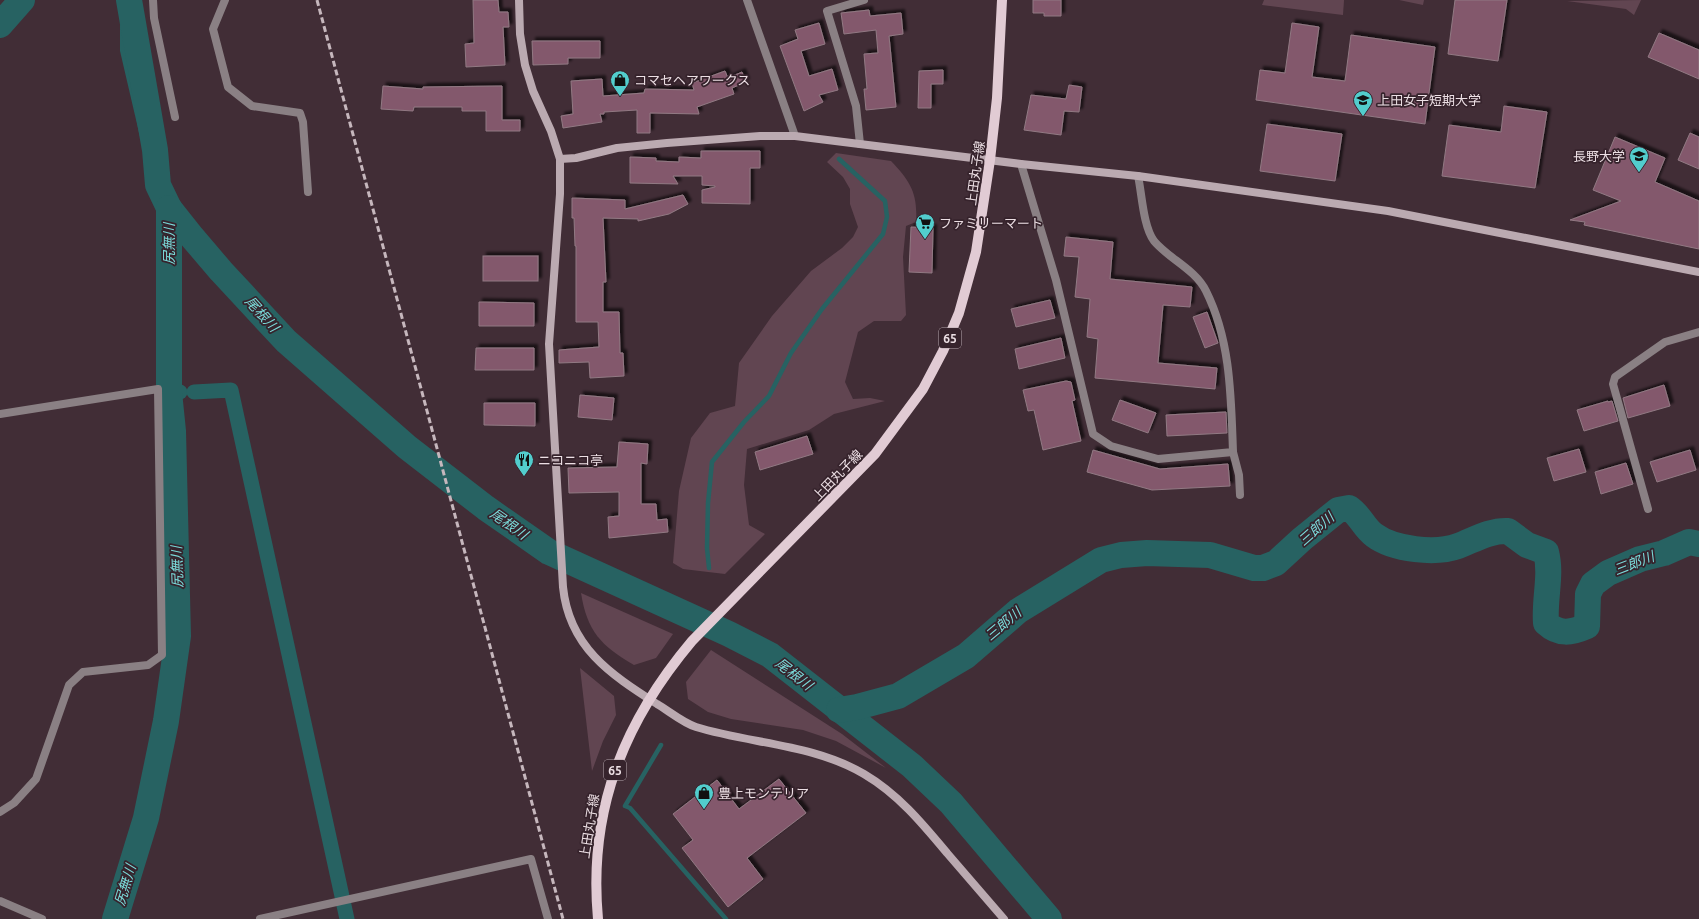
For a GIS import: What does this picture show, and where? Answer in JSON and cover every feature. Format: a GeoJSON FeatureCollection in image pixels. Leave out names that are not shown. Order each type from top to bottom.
{"type":"FeatureCollection","features":[{"type":"Feature","properties":{"kind":"main road","name":"上田丸子線"},"geometry":{"type":"LineString","coordinates":[[598,919],[597,848],[604,805],[622,750],[650,699],[692,641],[875,454],[924,389],[951,335],[967,288],[976,252],[990,160],[1000,61],[1002,0]]}},
{"type":"Feature","properties":{"kind":"street"},"geometry":{"type":"LineString","coordinates":[[153,0],[154,18],[175,117]]}},
{"type":"Feature","properties":{"kind":"street"},"geometry":{"type":"LineString","coordinates":[[225,0],[213,29],[228,87],[252,106],[300,113],[303,122],[308,192]]}},
{"type":"Feature","properties":{"kind":"street"},"geometry":{"type":"LineString","coordinates":[[519,0],[520,34],[524,65],[533,91],[551,131],[560,159],[560,194],[549,344],[562,583],[566,610],[580,641],[602,664],[650,699],[694,726],[737,738],[811,752],[851,767],[884,787],[907,807],[1004,919]]}},
{"type":"Feature","properties":{"kind":"street"},"geometry":{"type":"LineString","coordinates":[[747,0],[795,136]]}},
{"type":"Feature","properties":{"kind":"street"},"geometry":{"type":"LineString","coordinates":[[860,144],[856,106],[827,11],[864,0]]}},
{"type":"Feature","properties":{"kind":"street"},"geometry":{"type":"LineString","coordinates":[[560,159],[576,158],[617,148],[661,143],[760,136],[795,136],[1021,164],[1138,176],[1388,212],[1699,272]]}},
{"type":"Feature","properties":{"kind":"street"},"geometry":{"type":"LineString","coordinates":[[1021,164],[1056,280],[1093,434],[1111,446],[1158,459],[1233,452]]}},
{"type":"Feature","properties":{"kind":"street"},"geometry":{"type":"LineString","coordinates":[[1138,176],[1149,230],[1154,240],[1200,281],[1206,291],[1218,321],[1228,364],[1233,452],[1239,475],[1240,495]]}},
{"type":"Feature","properties":{"kind":"street"},"geometry":{"type":"LineString","coordinates":[[1648,509],[1613,384],[1615,377],[1666,342],[1699,332]]}},
{"type":"Feature","properties":{"kind":"street"},"geometry":{"type":"LineString","coordinates":[[0,414],[158,389],[162,656],[148,665],[83,672],[68,684],[36,779],[14,803],[0,812]]}},
{"type":"Feature","properties":{"kind":"street"},"geometry":{"type":"LineString","coordinates":[[260,919],[531,859],[548,919]]}},
{"type":"Feature","properties":{"kind":"street"},"geometry":{"type":"LineString","coordinates":[[0,901],[42,919]]}},
{"type":"Feature","properties":{"kind":"shaded area"},"geometry":{"type":"Polygon","coordinates":[[[1264,0],[1344,0],[1343,15],[1262,5],[1264,0]]]}},
{"type":"Feature","properties":{"kind":"shaded area"},"geometry":{"type":"Polygon","coordinates":[[[1399,0],[1424,0],[1423,5],[1399,0]]]}},
{"type":"Feature","properties":{"kind":"shaded area"},"geometry":{"type":"Polygon","coordinates":[[[1641,0],[1634,15],[1626,9],[1567,1],[1641,0]]]}},
{"type":"Feature","properties":{"kind":"shaded area"},"geometry":{"type":"Polygon","coordinates":[[[836,153],[891,161],[908,181],[916,203],[916,222],[906,226],[903,257],[906,315],[901,321],[874,321],[858,332],[845,382],[853,399],[870,398],[885,401],[834,414],[809,430],[747,449],[744,485],[749,525],[765,534],[725,574],[683,569],[673,563],[679,491],[691,438],[710,413],[735,406],[739,363],[772,316],[811,271],[842,248],[853,237],[858,227],[850,204],[850,189],[843,177],[827,162],[836,153]]]}},
{"type":"Feature","properties":{"kind":"shaded area"},"geometry":{"type":"Polygon","coordinates":[[[581,593],[673,634],[656,658],[634,665],[604,644],[597,636],[587,618],[581,593]]]}},
{"type":"Feature","properties":{"kind":"shaded area"},"geometry":{"type":"Polygon","coordinates":[[[711,650],[842,734],[886,768],[836,741],[803,730],[731,719],[708,712],[688,699],[686,682],[711,650]]]}},
{"type":"Feature","properties":{"kind":"shaded area"},"geometry":{"type":"Polygon","coordinates":[[[580,668],[614,696],[616,715],[603,741],[592,771],[580,668]]]}},
{"type":"Feature","properties":{"kind":"water"},"geometry":{"type":"Polygon","coordinates":[[[124,0],[135,0],[139,30],[133,61],[141,92],[142,111],[152,145],[154,166],[169,208],[154,197],[120,51],[120,22],[124,0]]]}},
{"type":"Feature","properties":{"kind":"building"},"geometry":{"type":"Polygon","coordinates":[[[473,0],[498,0],[499,12],[508,12],[509,27],[503,27],[505,65],[466,67],[465,44],[474,43],[473,0]]]}},
{"type":"Feature","properties":{"kind":"building"},"geometry":{"type":"Polygon","coordinates":[[[1033,0],[1061,0],[1061,16],[1044,16],[1044,13],[1033,13],[1033,0]]]}},
{"type":"Feature","properties":{"kind":"building"},"geometry":{"type":"Polygon","coordinates":[[[1455,0],[1507,0],[1498,61],[1448,54],[1455,0]]]}},
{"type":"Feature","properties":{"kind":"building"},"geometry":{"type":"Polygon","coordinates":[[[869,10],[870,16],[901,13],[903,34],[889,36],[896,107],[866,110],[864,89],[867,89],[864,54],[878,53],[876,30],[844,34],[841,13],[869,10]]]}},
{"type":"Feature","properties":{"kind":"building"},"geometry":{"type":"Polygon","coordinates":[[[819,23],[825,44],[801,51],[809,76],[832,69],[838,90],[819,95],[823,102],[804,111],[780,46],[798,39],[795,30],[819,23]]]}},
{"type":"Feature","properties":{"kind":"building"},"geometry":{"type":"Polygon","coordinates":[[[1292,23],[1319,27],[1312,77],[1345,81],[1351,35],[1435,47],[1425,124],[1256,100],[1260,70],[1285,73],[1292,23]]]}},
{"type":"Feature","properties":{"kind":"building"},"geometry":{"type":"Polygon","coordinates":[[[1659,33],[1699,50],[1699,79],[1648,57],[1659,33]]]}},
{"type":"Feature","properties":{"kind":"building"},"geometry":{"type":"Polygon","coordinates":[[[532,41],[600,41],[600,58],[568,58],[568,64],[533,65],[532,41]]]}},
{"type":"Feature","properties":{"kind":"building"},"geometry":{"type":"Polygon","coordinates":[[[943,70],[943,84],[931,84],[931,108],[918,108],[919,71],[943,70]]]}},
{"type":"Feature","properties":{"kind":"building"},"geometry":{"type":"Polygon","coordinates":[[[725,71],[728,78],[742,72],[746,82],[732,88],[734,94],[697,107],[699,114],[650,113],[650,133],[637,133],[637,110],[604,112],[604,114],[600,114],[602,122],[563,128],[561,116],[573,114],[571,81],[602,79],[603,96],[644,93],[645,89],[694,90],[692,83],[725,71]]]}},
{"type":"Feature","properties":{"kind":"building"},"geometry":{"type":"Polygon","coordinates":[[[1069,85],[1082,87],[1079,112],[1064,111],[1061,135],[1024,130],[1031,95],[1066,99],[1069,85]]]}},
{"type":"Feature","properties":{"kind":"building"},"geometry":{"type":"Polygon","coordinates":[[[383,86],[423,89],[423,87],[502,86],[502,120],[520,120],[520,131],[486,131],[486,111],[462,111],[462,107],[414,107],[413,111],[381,109],[383,86]]]}},
{"type":"Feature","properties":{"kind":"building"},"geometry":{"type":"Polygon","coordinates":[[[1504,106],[1547,112],[1535,188],[1442,176],[1449,125],[1501,132],[1504,106]]]}},
{"type":"Feature","properties":{"kind":"building"},"geometry":{"type":"Polygon","coordinates":[[[1267,124],[1342,134],[1335,181],[1260,171],[1267,124]]]}},
{"type":"Feature","properties":{"kind":"building"},"geometry":{"type":"Polygon","coordinates":[[[1690,133],[1699,137],[1699,169],[1678,160],[1690,133]]]}},
{"type":"Feature","properties":{"kind":"building"},"geometry":{"type":"Polygon","coordinates":[[[1615,137],[1665,158],[1655,182],[1699,201],[1699,249],[1584,225],[1585,222],[1570,220],[1621,201],[1593,190],[1615,137]]]}},
{"type":"Feature","properties":{"kind":"building"},"geometry":{"type":"Polygon","coordinates":[[[701,151],[760,151],[760,168],[750,168],[750,204],[702,203],[702,190],[715,186],[702,185],[702,176],[673,176],[678,184],[630,183],[630,157],[656,158],[656,161],[679,162],[679,157],[701,158],[701,151]]]}},
{"type":"Feature","properties":{"kind":"building"},"geometry":{"type":"Polygon","coordinates":[[[683,195],[688,204],[669,214],[638,221],[638,219],[603,218],[606,282],[603,282],[603,312],[619,312],[620,353],[623,353],[624,376],[590,378],[589,362],[559,363],[559,350],[599,347],[598,322],[576,322],[576,246],[574,218],[572,218],[572,198],[625,200],[625,209],[683,195]]]}},
{"type":"Feature","properties":{"kind":"building"},"geometry":{"type":"Polygon","coordinates":[[[911,227],[933,228],[932,273],[909,272],[911,227]]]}},
{"type":"Feature","properties":{"kind":"building"},"geometry":{"type":"Polygon","coordinates":[[[1066,237],[1113,242],[1110,279],[1192,287],[1190,307],[1163,305],[1158,363],[1217,368],[1215,389],[1095,378],[1098,339],[1087,337],[1090,299],[1075,297],[1079,257],[1064,256],[1066,237]]]}},
{"type":"Feature","properties":{"kind":"building"},"geometry":{"type":"Polygon","coordinates":[[[483,256],[538,256],[538,281],[483,281],[483,256]]]}},
{"type":"Feature","properties":{"kind":"building"},"geometry":{"type":"Polygon","coordinates":[[[1050,300],[1055,318],[1016,327],[1011,309],[1050,300]]]}},
{"type":"Feature","properties":{"kind":"building"},"geometry":{"type":"Polygon","coordinates":[[[479,302],[534,303],[534,326],[479,326],[479,302]]]}},
{"type":"Feature","properties":{"kind":"building"},"geometry":{"type":"Polygon","coordinates":[[[1207,312],[1218,343],[1205,348],[1193,317],[1207,312]]]}},
{"type":"Feature","properties":{"kind":"building"},"geometry":{"type":"Polygon","coordinates":[[[1061,338],[1065,358],[1019,369],[1015,349],[1061,338]]]}},
{"type":"Feature","properties":{"kind":"building"},"geometry":{"type":"Polygon","coordinates":[[[476,348],[534,348],[534,370],[475,370],[476,348]]]}},
{"type":"Feature","properties":{"kind":"building"},"geometry":{"type":"Polygon","coordinates":[[[1066,381],[1071,382],[1075,400],[1072,401],[1081,441],[1043,450],[1034,410],[1028,411],[1023,390],[1066,381]]]}},
{"type":"Feature","properties":{"kind":"building"},"geometry":{"type":"Polygon","coordinates":[[[1664,385],[1670,406],[1628,418],[1623,398],[1664,385]]]}},
{"type":"Feature","properties":{"kind":"building"},"geometry":{"type":"Polygon","coordinates":[[[580,395],[614,398],[612,420],[578,417],[580,395]]]}},
{"type":"Feature","properties":{"kind":"building"},"geometry":{"type":"Polygon","coordinates":[[[1120,400],[1156,413],[1148,433],[1112,420],[1120,400]]]}},
{"type":"Feature","properties":{"kind":"building"},"geometry":{"type":"Polygon","coordinates":[[[1612,401],[1618,421],[1584,431],[1577,410],[1612,401]]]}},
{"type":"Feature","properties":{"kind":"building"},"geometry":{"type":"Polygon","coordinates":[[[484,403],[535,403],[535,426],[484,425],[484,403]]]}},
{"type":"Feature","properties":{"kind":"building"},"geometry":{"type":"Polygon","coordinates":[[[1226,412],[1227,433],[1167,436],[1166,415],[1226,412]]]}},
{"type":"Feature","properties":{"kind":"building"},"geometry":{"type":"Polygon","coordinates":[[[807,436],[813,454],[760,470],[755,452],[807,436]]]}},
{"type":"Feature","properties":{"kind":"building"},"geometry":{"type":"Polygon","coordinates":[[[619,442],[648,444],[647,464],[641,463],[641,504],[656,504],[657,520],[667,519],[668,532],[609,538],[608,517],[619,516],[619,492],[569,493],[568,468],[617,467],[619,442]]]}},
{"type":"Feature","properties":{"kind":"building"},"geometry":{"type":"Polygon","coordinates":[[[1579,449],[1586,472],[1554,481],[1547,458],[1579,449]]]}},
{"type":"Feature","properties":{"kind":"building"},"geometry":{"type":"Polygon","coordinates":[[[1093,450],[1160,469],[1228,464],[1230,486],[1152,490],[1087,472],[1093,450]]]}},
{"type":"Feature","properties":{"kind":"building"},"geometry":{"type":"Polygon","coordinates":[[[1690,450],[1696,470],[1657,482],[1650,462],[1690,450]]]}},
{"type":"Feature","properties":{"kind":"building"},"geometry":{"type":"Polygon","coordinates":[[[1626,463],[1633,484],[1601,494],[1595,472],[1626,463]]]}},
{"type":"Feature","properties":{"kind":"building"},"geometry":{"type":"Polygon","coordinates":[[[779,779],[806,813],[747,858],[763,879],[728,907],[682,848],[693,840],[673,814],[717,780],[739,809],[779,779]]]}},
{"type":"Feature","properties":{"kind":"waterway"},"geometry":{"type":"LineString","coordinates":[[0,25],[22,0]]}},
{"type":"Feature","properties":{"kind":"waterway","name":"尾根川"},"geometry":{"type":"LineString","coordinates":[[129,0],[155,150],[158,185],[169,208],[192,237],[221,271],[286,341],[407,447],[486,508],[549,552],[729,634],[770,655],[912,766],[951,803],[1049,919]]}},
{"type":"Feature","properties":{"kind":"waterway"},"geometry":{"type":"LineString","coordinates":[[709,568],[707,548],[708,503],[712,462],[744,422],[769,396],[791,353],[822,309],[883,234],[887,217],[885,201],[839,159]]}},
{"type":"Feature","properties":{"kind":"waterway","name":"尻無川"},"geometry":{"type":"LineString","coordinates":[[115,919],[146,818],[166,721],[178,636],[173,431],[169,392],[169,208]]}},
{"type":"Feature","properties":{"kind":"waterway"},"geometry":{"type":"LineString","coordinates":[[194,392],[231,390],[347,919]]}},
{"type":"Feature","properties":{"kind":"waterway"},"geometry":{"type":"LineString","coordinates":[[169,392],[180,392]]}},
{"type":"Feature","properties":{"kind":"waterway","name":"三郎川"},"geometry":{"type":"LineString","coordinates":[[839,710],[857,707],[898,696],[966,656],[1018,611],[1101,560],[1121,555],[1147,553],[1210,555],[1254,568],[1263,568],[1276,563],[1302,539],[1338,510],[1349,508],[1356,514],[1367,529],[1382,540],[1392,544],[1415,549],[1438,550],[1449,548],[1488,534],[1508,531],[1527,545],[1546,552],[1548,561],[1546,623],[1556,630],[1565,632],[1587,626],[1588,594],[1593,584],[1608,573],[1640,559],[1664,553],[1689,542],[1699,544]]}},
{"type":"Feature","properties":{"kind":"waterway"},"geometry":{"type":"LineString","coordinates":[[661,745],[625,806],[630,808],[726,919]]}},
{"type":"Feature","properties":{"kind":"railway"},"geometry":{"type":"LineString","coordinates":[[317,0],[563,919]]}},
{"type":"Feature","properties":{"kind":"place","name":"コマセヘアワークス"},"geometry":{"type":"Point","coordinates":[620,97]}},
{"type":"Feature","properties":{"kind":"place","name":"上田女子短期大学"},"geometry":{"type":"Point","coordinates":[1363,117]}},
{"type":"Feature","properties":{"kind":"place","name":"長野大学"},"geometry":{"type":"Point","coordinates":[1639,173]}},
{"type":"Feature","properties":{"kind":"place","name":"ファミリーマート"},"geometry":{"type":"Point","coordinates":[925,240]}},
{"type":"Feature","properties":{"kind":"place","name":"ニコニコ亭"},"geometry":{"type":"Point","coordinates":[524,477]}},
{"type":"Feature","properties":{"kind":"place","name":"豊上モンテリア"},"geometry":{"type":"Point","coordinates":[704,810]}}]}
